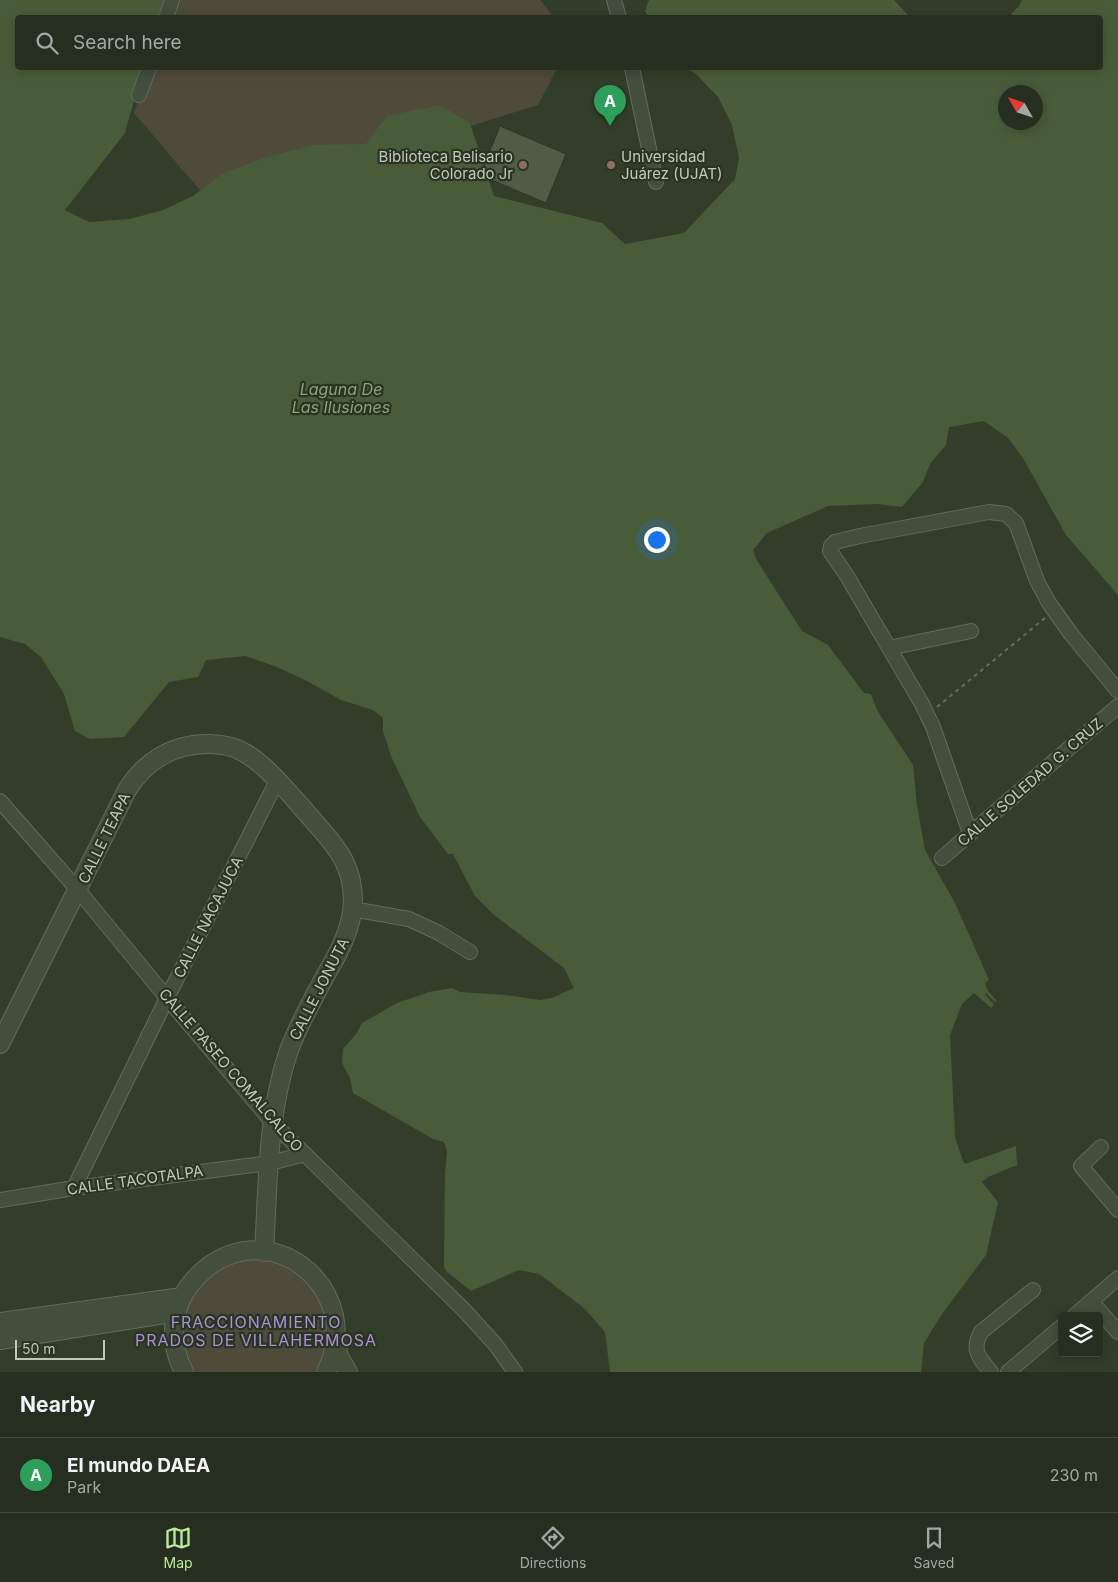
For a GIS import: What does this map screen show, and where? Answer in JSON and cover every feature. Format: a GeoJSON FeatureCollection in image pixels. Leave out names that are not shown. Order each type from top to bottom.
{"type":"FeatureCollection","features":[{"type":"Feature","properties":{"kind":"street"},"geometry":{"type":"LineString","coordinates":[[167,15],[172,0]]}},
{"type":"Feature","properties":{"kind":"street"},"geometry":{"type":"LineString","coordinates":[[614,0],[618,15]]}},
{"type":"Feature","properties":{"kind":"street"},"geometry":{"type":"LineString","coordinates":[[139,95],[147,70]]}},
{"type":"Feature","properties":{"kind":"street"},"geometry":{"type":"LineString","coordinates":[[632,70],[656,182]]}},
{"type":"Feature","properties":{"kind":"street"},"geometry":{"type":"LineString","coordinates":[[970,833],[928,715],[847,576],[830,551],[831,546],[835,542],[989,512],[1006,514],[1016,523],[1037,581],[1054,610],[1118,692]]}},
{"type":"Feature","properties":{"kind":"street"},"geometry":{"type":"LineString","coordinates":[[889,648],[971,631]]}},
{"type":"Feature","properties":{"kind":"street","name":"CALLE SOLEDAD G. CRUZ"},"geometry":{"type":"LineString","coordinates":[[942,858],[1118,706]]}},
{"type":"Feature","properties":{"kind":"street","name":"CALLE TEAPA"},"geometry":{"type":"LineString","coordinates":[[0,1044],[131,784],[147,766],[168,752],[183,747],[213,744],[244,752],[277,781]]}},
{"type":"Feature","properties":{"kind":"street","name":"CALLE JONUTA"},"geometry":{"type":"LineString","coordinates":[[264,1252],[273,1123],[288,1053],[305,1014],[345,940],[350,924],[353,901],[350,879],[339,853],[323,831],[277,781]]}},
{"type":"Feature","properties":{"kind":"street","name":"CALLE NACAJUCA"},"geometry":{"type":"LineString","coordinates":[[74,1188],[167,998],[277,781]]}},
{"type":"Feature","properties":{"kind":"street","name":"CALLE PASEO COMALCALCO"},"geometry":{"type":"LineString","coordinates":[[0,802],[78,890],[273,1123],[463,1309],[495,1344],[516,1372]]}},
{"type":"Feature","properties":{"kind":"street"},"geometry":{"type":"LineString","coordinates":[[352,909],[409,919],[470,952]]}},
{"type":"Feature","properties":{"kind":"street"},"geometry":{"type":"LineString","coordinates":[[1101,1147],[1080,1166],[1118,1210]]}},
{"type":"Feature","properties":{"kind":"street","name":"CALLE TACOTALPA"},"geometry":{"type":"LineString","coordinates":[[0,1200],[74,1188],[270,1163],[305,1154]]}},
{"type":"Feature","properties":{"kind":"street"},"geometry":{"type":"LineString","coordinates":[[184,1372],[176,1353],[174,1337],[179,1304],[197,1276],[213,1263],[245,1252],[274,1253],[292,1260],[316,1279],[328,1296],[336,1322],[336,1343],[333,1357],[326,1372]]}},
{"type":"Feature","properties":{"kind":"street"},"geometry":{"type":"LineString","coordinates":[[1079,1312],[1118,1278]]}},
{"type":"Feature","properties":{"kind":"street"},"geometry":{"type":"LineString","coordinates":[[991,1372],[978,1356],[978,1337],[981,1332],[1033,1290]]}},
{"type":"Feature","properties":{"kind":"street"},"geometry":{"type":"LineString","coordinates":[[1092,1301],[1118,1332]]}},
{"type":"Feature","properties":{"kind":"street"},"geometry":{"type":"LineString","coordinates":[[0,1322],[179,1304]]}},
{"type":"Feature","properties":{"kind":"street"},"geometry":{"type":"LineString","coordinates":[[0,1340],[179,1304]]}},
{"type":"Feature","properties":{"kind":"street"},"geometry":{"type":"LineString","coordinates":[[1008,1372],[1058,1329]]}},
{"type":"Feature","properties":{"kind":"street"},"geometry":{"type":"LineString","coordinates":[[336,1343],[339,1357],[348,1372]]}},
{"type":"Feature","properties":{"kind":"path"},"geometry":{"type":"LineString","coordinates":[[928,715],[1054,610]]}},
{"type":"Feature","properties":{"kind":"shaded area"},"geometry":{"type":"Polygon","coordinates":[[[172,0],[540,0],[552,15],[167,15],[172,0]]]}},
{"type":"Feature","properties":{"kind":"shaded area"},"geometry":{"type":"Polygon","coordinates":[[[148,70],[556,70],[538,105],[451,132],[205,196],[134,113],[148,70]]]}},
{"type":"Feature","properties":{"kind":"shaded area"},"geometry":{"type":"Polygon","coordinates":[[[274,1253],[328,1296],[326,1372],[184,1372],[178,1308],[213,1263],[274,1253]]]}},
{"type":"Feature","properties":{"kind":"water","name":"Laguna De Las Ilusiones"},"geometry":{"type":"Polygon","coordinates":[[[0,0],[164,0],[159,15],[15,15],[15,70],[142,70],[125,133],[65,210],[89,222],[130,219],[163,210],[193,196],[223,173],[264,158],[314,145],[366,144],[387,116],[440,105],[470,123],[494,196],[602,223],[625,244],[684,233],[735,179],[739,158],[732,125],[718,97],[690,70],[1103,70],[1103,15],[1010,15],[1022,0],[1118,0],[1118,595],[1066,535],[1023,458],[1008,438],[984,421],[949,427],[946,445],[930,464],[923,482],[902,507],[877,504],[828,506],[767,533],[753,550],[756,559],[802,631],[828,645],[864,693],[871,694],[877,710],[913,765],[917,805],[925,850],[955,903],[989,980],[985,983],[988,991],[997,1001],[995,1002],[985,994],[994,1005],[991,1008],[974,993],[962,1004],[950,1035],[955,1137],[965,1164],[1016,1146],[1017,1165],[988,1177],[982,1182],[998,1202],[986,1255],[942,1314],[924,1343],[921,1372],[610,1372],[605,1332],[584,1308],[539,1274],[519,1270],[471,1291],[446,1271],[444,1266],[447,1152],[444,1142],[433,1139],[353,1093],[350,1078],[342,1063],[343,1049],[356,1034],[362,1023],[397,1003],[429,992],[452,988],[460,992],[506,995],[540,1000],[552,998],[574,988],[564,968],[493,914],[475,896],[453,854],[448,854],[420,817],[391,756],[383,731],[383,718],[373,710],[341,700],[277,667],[245,656],[206,660],[198,677],[169,682],[124,737],[90,739],[75,731],[64,694],[41,657],[25,644],[0,637],[0,0]]]}},
{"type":"Feature","properties":{"kind":"water"},"geometry":{"type":"Polygon","coordinates":[[[649,0],[894,0],[908,15],[647,15],[645,11],[649,0]]]}},
{"type":"Feature","properties":{"kind":"building","name":"Biblioteca Belisario Colorado Jr"},"geometry":{"type":"Polygon","coordinates":[[[500,126],[566,154],[546,203],[480,175],[500,126]]]}},
{"type":"Feature","properties":{"kind":"place","name":"El mundo DAEA"},"geometry":{"type":"Point","coordinates":[610,126]}},
{"type":"Feature","properties":{"kind":"place","name":"Biblioteca Belisario Colorado Jr"},"geometry":{"type":"Point","coordinates":[523,165]}},
{"type":"Feature","properties":{"kind":"place","name":"Universidad Juárez (UJAT)"},"geometry":{"type":"Point","coordinates":[611,165]}},
{"type":"Feature","properties":{"kind":"district","name":"FRACCIONAMIENTO PRADOS DE VILLAHERMOSA"},"geometry":{"type":"Point","coordinates":[256,1331]}}]}
